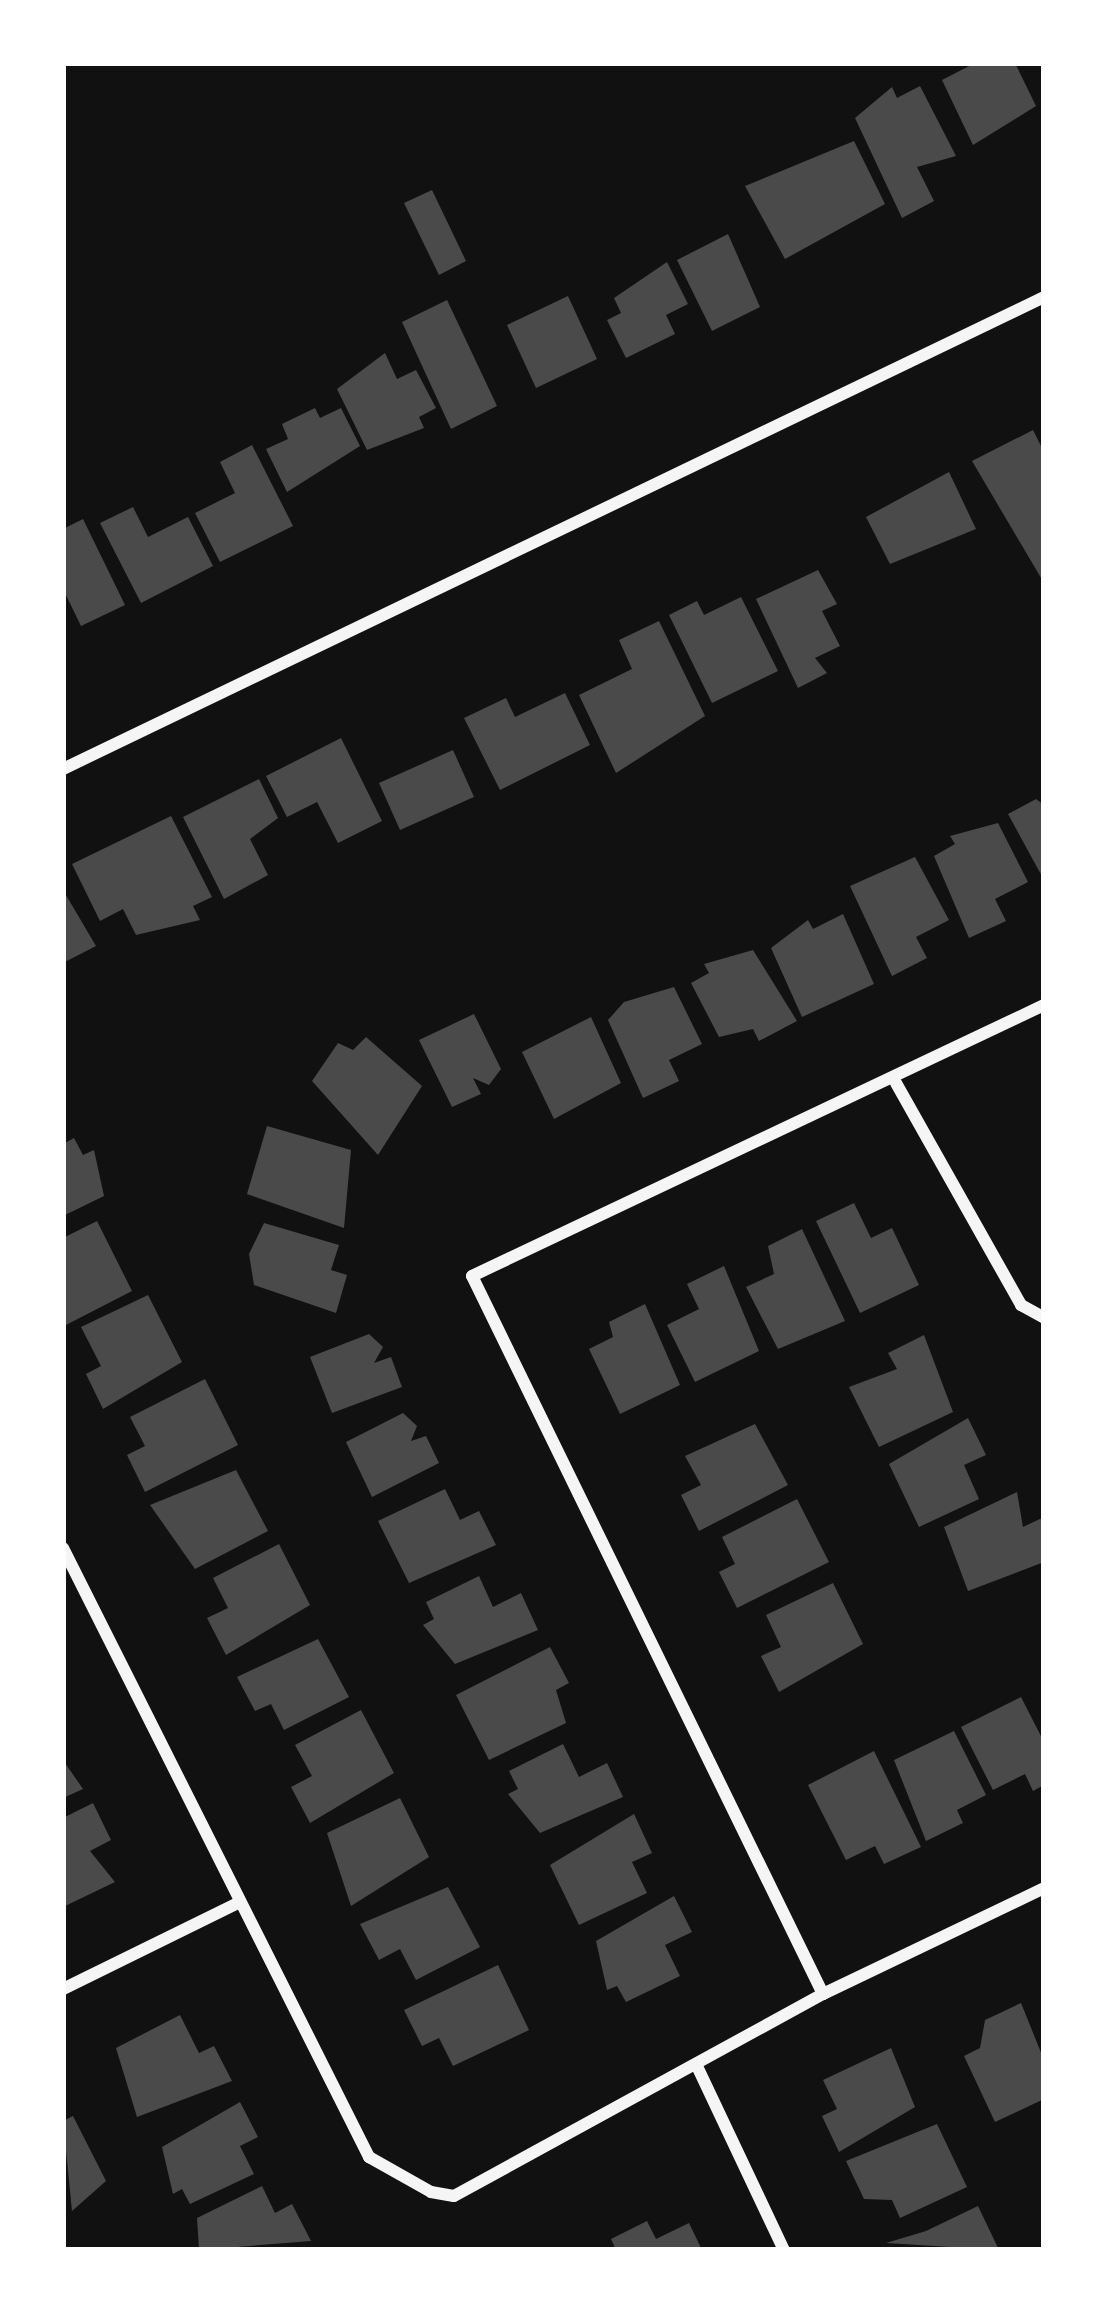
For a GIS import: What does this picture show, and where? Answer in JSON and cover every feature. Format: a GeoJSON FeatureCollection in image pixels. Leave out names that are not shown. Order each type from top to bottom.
{"type":"FeatureCollection","features":[{"type":"Feature","properties":{"kind":"street"},"geometry":{"type":"LineString","coordinates":[[63,769],[1044,297]]}},
{"type":"Feature","properties":{"kind":"street"},"geometry":{"type":"LineString","coordinates":[[823,1994],[472,1276],[896,1083],[1044,1005]]}},
{"type":"Feature","properties":{"kind":"street"},"geometry":{"type":"LineString","coordinates":[[896,1083],[1021,1305],[1044,1318]]}},
{"type":"Feature","properties":{"kind":"street"},"geometry":{"type":"LineString","coordinates":[[63,1548],[236,1904],[369,2157],[431,2192],[454,2196],[823,1994],[1044,1888]]}},
{"type":"Feature","properties":{"kind":"street"},"geometry":{"type":"LineString","coordinates":[[63,1989],[236,1904]]}},
{"type":"Feature","properties":{"kind":"street"},"geometry":{"type":"LineString","coordinates":[[696,2063],[784,2250]]}},
{"type":"Feature","properties":{"kind":"building"},"geometry":{"type":"Polygon","coordinates":[[[975,63],[1015,63],[1036,106],[973,145],[942,80],[975,63]]]}},
{"type":"Feature","properties":{"kind":"building"},"geometry":{"type":"Polygon","coordinates":[[[920,86],[956,156],[917,167],[934,201],[902,218],[855,118],[892,87],[897,98],[920,86]]]}},
{"type":"Feature","properties":{"kind":"building"},"geometry":{"type":"Polygon","coordinates":[[[854,141],[885,204],[785,259],[745,186],[854,141]]]}},
{"type":"Feature","properties":{"kind":"building"},"geometry":{"type":"Polygon","coordinates":[[[432,190],[466,261],[439,275],[404,203],[432,190]]]}},
{"type":"Feature","properties":{"kind":"building"},"geometry":{"type":"Polygon","coordinates":[[[728,234],[760,307],[712,331],[677,260],[728,234]]]}},
{"type":"Feature","properties":{"kind":"building"},"geometry":{"type":"Polygon","coordinates":[[[667,262],[688,304],[666,315],[675,334],[626,358],[607,320],[621,313],[614,298],[667,262]]]}},
{"type":"Feature","properties":{"kind":"building"},"geometry":{"type":"Polygon","coordinates":[[[568,296],[597,359],[536,388],[507,325],[568,296]]]}},
{"type":"Feature","properties":{"kind":"building"},"geometry":{"type":"Polygon","coordinates":[[[447,300],[497,406],[451,429],[402,322],[447,300]]]}},
{"type":"Feature","properties":{"kind":"building"},"geometry":{"type":"Polygon","coordinates":[[[385,353],[397,379],[416,370],[436,408],[419,417],[424,428],[367,450],[337,389],[385,353]]]}},
{"type":"Feature","properties":{"kind":"building"},"geometry":{"type":"Polygon","coordinates":[[[315,408],[320,418],[341,408],[360,446],[287,492],[266,449],[288,439],[282,424],[315,408]]]}},
{"type":"Feature","properties":{"kind":"building"},"geometry":{"type":"Polygon","coordinates":[[[1033,430],[1044,452],[1044,583],[972,461],[1033,430]]]}},
{"type":"Feature","properties":{"kind":"building"},"geometry":{"type":"Polygon","coordinates":[[[252,445],[293,526],[220,562],[195,513],[235,493],[220,462],[252,445]]]}},
{"type":"Feature","properties":{"kind":"building"},"geometry":{"type":"Polygon","coordinates":[[[949,472],[976,529],[890,564],[866,517],[949,472]]]}},
{"type":"Feature","properties":{"kind":"building"},"geometry":{"type":"Polygon","coordinates":[[[133,507],[148,537],[188,517],[213,566],[141,603],[100,523],[133,507]]]}},
{"type":"Feature","properties":{"kind":"building"},"geometry":{"type":"Polygon","coordinates":[[[83,519],[125,605],[81,626],[63,589],[63,529],[83,519]]]}},
{"type":"Feature","properties":{"kind":"building"},"geometry":{"type":"Polygon","coordinates":[[[818,570],[837,604],[822,611],[840,646],[815,658],[827,673],[798,688],[756,599],[818,570]]]}},
{"type":"Feature","properties":{"kind":"building"},"geometry":{"type":"Polygon","coordinates":[[[741,597],[778,671],[712,703],[669,615],[697,601],[704,615],[741,597]]]}},
{"type":"Feature","properties":{"kind":"building"},"geometry":{"type":"Polygon","coordinates":[[[659,621],[705,716],[616,773],[579,695],[632,669],[619,640],[659,621]]]}},
{"type":"Feature","properties":{"kind":"building"},"geometry":{"type":"Polygon","coordinates":[[[565,693],[590,745],[500,790],[464,718],[506,698],[515,717],[565,693]]]}},
{"type":"Feature","properties":{"kind":"building"},"geometry":{"type":"Polygon","coordinates":[[[341,738],[382,821],[338,843],[317,802],[287,817],[266,776],[341,738]]]}},
{"type":"Feature","properties":{"kind":"building"},"geometry":{"type":"Polygon","coordinates":[[[453,750],[474,797],[400,830],[379,783],[453,750]]]}},
{"type":"Feature","properties":{"kind":"building"},"geometry":{"type":"Polygon","coordinates":[[[259,779],[278,818],[250,839],[268,875],[224,899],[183,817],[259,779]]]}},
{"type":"Feature","properties":{"kind":"building"},"geometry":{"type":"Polygon","coordinates":[[[1036,799],[1044,805],[1044,880],[1008,814],[1036,799]]]}},
{"type":"Feature","properties":{"kind":"building"},"geometry":{"type":"Polygon","coordinates":[[[171,816],[212,897],[193,906],[200,920],[136,935],[123,909],[100,921],[72,864],[171,816]]]}},
{"type":"Feature","properties":{"kind":"building"},"geometry":{"type":"Polygon","coordinates":[[[998,823],[1028,882],[995,899],[1006,921],[969,938],[934,856],[955,844],[950,836],[998,823]]]}},
{"type":"Feature","properties":{"kind":"building"},"geometry":{"type":"Polygon","coordinates":[[[915,857],[949,920],[916,937],[927,958],[892,976],[850,886],[915,857]]]}},
{"type":"Feature","properties":{"kind":"building"},"geometry":{"type":"Polygon","coordinates":[[[63,890],[96,946],[63,963],[63,890]]]}},
{"type":"Feature","properties":{"kind":"building"},"geometry":{"type":"Polygon","coordinates":[[[843,914],[874,984],[802,1017],[771,948],[808,920],[813,929],[843,914]]]}},
{"type":"Feature","properties":{"kind":"building"},"geometry":{"type":"Polygon","coordinates":[[[753,950],[797,1021],[759,1041],[753,1029],[719,1037],[691,983],[709,973],[704,964],[753,950]]]}},
{"type":"Feature","properties":{"kind":"building"},"geometry":{"type":"Polygon","coordinates":[[[674,987],[702,1044],[669,1060],[679,1081],[643,1098],[608,1020],[624,1002],[674,987]]]}},
{"type":"Feature","properties":{"kind":"building"},"geometry":{"type":"Polygon","coordinates":[[[474,1014],[501,1069],[489,1085],[473,1078],[481,1094],[452,1107],[419,1040],[474,1014]]]}},
{"type":"Feature","properties":{"kind":"building"},"geometry":{"type":"Polygon","coordinates":[[[591,1017],[621,1083],[554,1119],[522,1052],[591,1017]]]}},
{"type":"Feature","properties":{"kind":"building"},"geometry":{"type":"Polygon","coordinates":[[[366,1037],[422,1086],[378,1155],[312,1081],[338,1043],[353,1050],[366,1037]]]}},
{"type":"Feature","properties":{"kind":"building"},"geometry":{"type":"Polygon","coordinates":[[[267,1126],[351,1150],[344,1228],[247,1194],[267,1126]]]}},
{"type":"Feature","properties":{"kind":"building"},"geometry":{"type":"Polygon","coordinates":[[[74,1138],[83,1155],[94,1150],[104,1196],[63,1216],[63,1144],[74,1138]]]}},
{"type":"Feature","properties":{"kind":"building"},"geometry":{"type":"Polygon","coordinates":[[[854,1203],[871,1238],[892,1228],[919,1285],[860,1313],[816,1221],[854,1203]]]}},
{"type":"Feature","properties":{"kind":"building"},"geometry":{"type":"Polygon","coordinates":[[[97,1221],[132,1291],[64,1326],[63,1238],[97,1221]]]}},
{"type":"Feature","properties":{"kind":"building"},"geometry":{"type":"Polygon","coordinates":[[[264,1223],[339,1245],[331,1270],[347,1275],[336,1313],[254,1285],[249,1254],[264,1223]]]}},
{"type":"Feature","properties":{"kind":"building"},"geometry":{"type":"Polygon","coordinates":[[[802,1229],[845,1321],[778,1349],[746,1287],[774,1274],[768,1246],[802,1229]]]}},
{"type":"Feature","properties":{"kind":"building"},"geometry":{"type":"Polygon","coordinates":[[[724,1266],[759,1351],[695,1382],[667,1325],[699,1309],[687,1284],[724,1266]]]}},
{"type":"Feature","properties":{"kind":"building"},"geometry":{"type":"Polygon","coordinates":[[[148,1295],[182,1362],[103,1409],[86,1374],[101,1366],[81,1327],[148,1295]]]}},
{"type":"Feature","properties":{"kind":"building"},"geometry":{"type":"Polygon","coordinates":[[[645,1304],[680,1385],[620,1414],[589,1349],[613,1337],[609,1322],[645,1304]]]}},
{"type":"Feature","properties":{"kind":"building"},"geometry":{"type":"Polygon","coordinates":[[[369,1334],[383,1347],[374,1363],[391,1357],[402,1387],[332,1413],[310,1357],[369,1334]]]}},
{"type":"Feature","properties":{"kind":"building"},"geometry":{"type":"Polygon","coordinates":[[[924,1335],[953,1412],[879,1447],[849,1387],[897,1369],[888,1353],[924,1335]]]}},
{"type":"Feature","properties":{"kind":"building"},"geometry":{"type":"Polygon","coordinates":[[[205,1379],[238,1445],[145,1492],[127,1455],[145,1446],[130,1417],[205,1379]]]}},
{"type":"Feature","properties":{"kind":"building"},"geometry":{"type":"Polygon","coordinates":[[[403,1413],[417,1426],[411,1441],[426,1436],[439,1463],[372,1497],[346,1442],[403,1413]]]}},
{"type":"Feature","properties":{"kind":"building"},"geometry":{"type":"Polygon","coordinates":[[[968,1418],[986,1455],[964,1465],[979,1499],[919,1527],[889,1464],[968,1418]]]}},
{"type":"Feature","properties":{"kind":"building"},"geometry":{"type":"Polygon","coordinates":[[[755,1424],[788,1485],[699,1531],[681,1495],[701,1485],[685,1456],[755,1424]]]}},
{"type":"Feature","properties":{"kind":"building"},"geometry":{"type":"Polygon","coordinates":[[[236,1470],[268,1531],[195,1569],[150,1505],[236,1470]]]}},
{"type":"Feature","properties":{"kind":"building"},"geometry":{"type":"Polygon","coordinates":[[[445,1489],[460,1520],[479,1511],[496,1545],[409,1583],[378,1521],[445,1489]]]}},
{"type":"Feature","properties":{"kind":"building"},"geometry":{"type":"Polygon","coordinates":[[[1017,1492],[1023,1527],[1044,1517],[1044,1562],[968,1591],[944,1527],[1017,1492]]]}},
{"type":"Feature","properties":{"kind":"building"},"geometry":{"type":"Polygon","coordinates":[[[797,1499],[829,1562],[737,1608],[719,1572],[735,1564],[722,1537],[797,1499]]]}},
{"type":"Feature","properties":{"kind":"building"},"geometry":{"type":"Polygon","coordinates":[[[279,1544],[310,1605],[226,1655],[207,1618],[228,1608],[213,1578],[279,1544]]]}},
{"type":"Feature","properties":{"kind":"building"},"geometry":{"type":"Polygon","coordinates":[[[479,1576],[493,1607],[521,1593],[538,1630],[455,1664],[423,1625],[434,1619],[426,1602],[479,1576]]]}},
{"type":"Feature","properties":{"kind":"building"},"geometry":{"type":"Polygon","coordinates":[[[833,1583],[863,1644],[779,1692],[761,1656],[781,1647],[766,1615],[833,1583]]]}},
{"type":"Feature","properties":{"kind":"building"},"geometry":{"type":"Polygon","coordinates":[[[318,1639],[349,1697],[284,1730],[271,1704],[255,1711],[237,1677],[318,1639]]]}},
{"type":"Feature","properties":{"kind":"building"},"geometry":{"type":"Polygon","coordinates":[[[550,1647],[569,1683],[556,1690],[566,1723],[489,1760],[456,1695],[550,1647]]]}},
{"type":"Feature","properties":{"kind":"building"},"geometry":{"type":"Polygon","coordinates":[[[1021,1697],[1044,1742],[1044,1785],[1033,1791],[1025,1774],[993,1790],[961,1727],[1021,1697]]]}},
{"type":"Feature","properties":{"kind":"building"},"geometry":{"type":"Polygon","coordinates":[[[361,1710],[394,1773],[310,1823],[291,1787],[312,1776],[295,1745],[361,1710]]]}},
{"type":"Feature","properties":{"kind":"building"},"geometry":{"type":"Polygon","coordinates":[[[954,1731],[986,1795],[957,1810],[963,1823],[926,1841],[894,1760],[954,1731]]]}},
{"type":"Feature","properties":{"kind":"building"},"geometry":{"type":"Polygon","coordinates":[[[563,1744],[579,1777],[607,1763],[623,1797],[540,1833],[508,1794],[518,1789],[509,1771],[563,1744]]]}},
{"type":"Feature","properties":{"kind":"building"},"geometry":{"type":"Polygon","coordinates":[[[874,1751],[921,1847],[884,1864],[875,1846],[846,1860],[808,1785],[874,1751]]]}},
{"type":"Feature","properties":{"kind":"building"},"geometry":{"type":"Polygon","coordinates":[[[63,1760],[83,1789],[63,1798],[63,1760]]]}},
{"type":"Feature","properties":{"kind":"building"},"geometry":{"type":"Polygon","coordinates":[[[400,1798],[429,1857],[351,1906],[327,1833],[400,1798]]]}},
{"type":"Feature","properties":{"kind":"building"},"geometry":{"type":"Polygon","coordinates":[[[93,1803],[111,1840],[90,1851],[115,1882],[63,1907],[63,1818],[93,1803]]]}},
{"type":"Feature","properties":{"kind":"building"},"geometry":{"type":"Polygon","coordinates":[[[634,1814],[652,1853],[632,1862],[647,1893],[579,1925],[550,1865],[634,1814]]]}},
{"type":"Feature","properties":{"kind":"building"},"geometry":{"type":"Polygon","coordinates":[[[448,1887],[480,1947],[416,1980],[400,1949],[379,1960],[360,1924],[448,1887]]]}},
{"type":"Feature","properties":{"kind":"building"},"geometry":{"type":"Polygon","coordinates":[[[674,1896],[692,1932],[665,1945],[680,1976],[626,2002],[617,1986],[607,1990],[596,1941],[674,1896]]]}},
{"type":"Feature","properties":{"kind":"building"},"geometry":{"type":"Polygon","coordinates":[[[498,1965],[529,2030],[453,2066],[439,2038],[422,2046],[404,2010],[498,1965]]]}},
{"type":"Feature","properties":{"kind":"building"},"geometry":{"type":"Polygon","coordinates":[[[1021,2003],[1044,2060],[1044,2099],[995,2122],[964,2056],[980,2048],[985,2020],[1021,2003]]]}},
{"type":"Feature","properties":{"kind":"building"},"geometry":{"type":"Polygon","coordinates":[[[180,2015],[199,2053],[214,2046],[232,2081],[137,2117],[116,2048],[180,2015]]]}},
{"type":"Feature","properties":{"kind":"building"},"geometry":{"type":"Polygon","coordinates":[[[891,2048],[915,2107],[839,2152],[822,2116],[837,2109],[823,2080],[891,2048]]]}},
{"type":"Feature","properties":{"kind":"building"},"geometry":{"type":"Polygon","coordinates":[[[240,2102],[258,2137],[240,2146],[254,2174],[190,2204],[182,2189],[173,2194],[162,2147],[240,2102]]]}},
{"type":"Feature","properties":{"kind":"building"},"geometry":{"type":"Polygon","coordinates":[[[73,2116],[106,2181],[72,2211],[63,2121],[73,2116]]]}},
{"type":"Feature","properties":{"kind":"building"},"geometry":{"type":"Polygon","coordinates":[[[937,2124],[967,2187],[900,2218],[892,2200],[864,2199],[846,2161],[937,2124]]]}},
{"type":"Feature","properties":{"kind":"building"},"geometry":{"type":"Polygon","coordinates":[[[262,2186],[275,2213],[292,2204],[311,2241],[199,2250],[197,2218],[262,2186]]]}},
{"type":"Feature","properties":{"kind":"building"},"geometry":{"type":"Polygon","coordinates":[[[978,2206],[999,2250],[886,2243],[926,2231],[978,2206]]]}},
{"type":"Feature","properties":{"kind":"building"},"geometry":{"type":"Polygon","coordinates":[[[647,2221],[656,2239],[689,2223],[702,2250],[616,2250],[611,2239],[647,2221]]]}}]}
